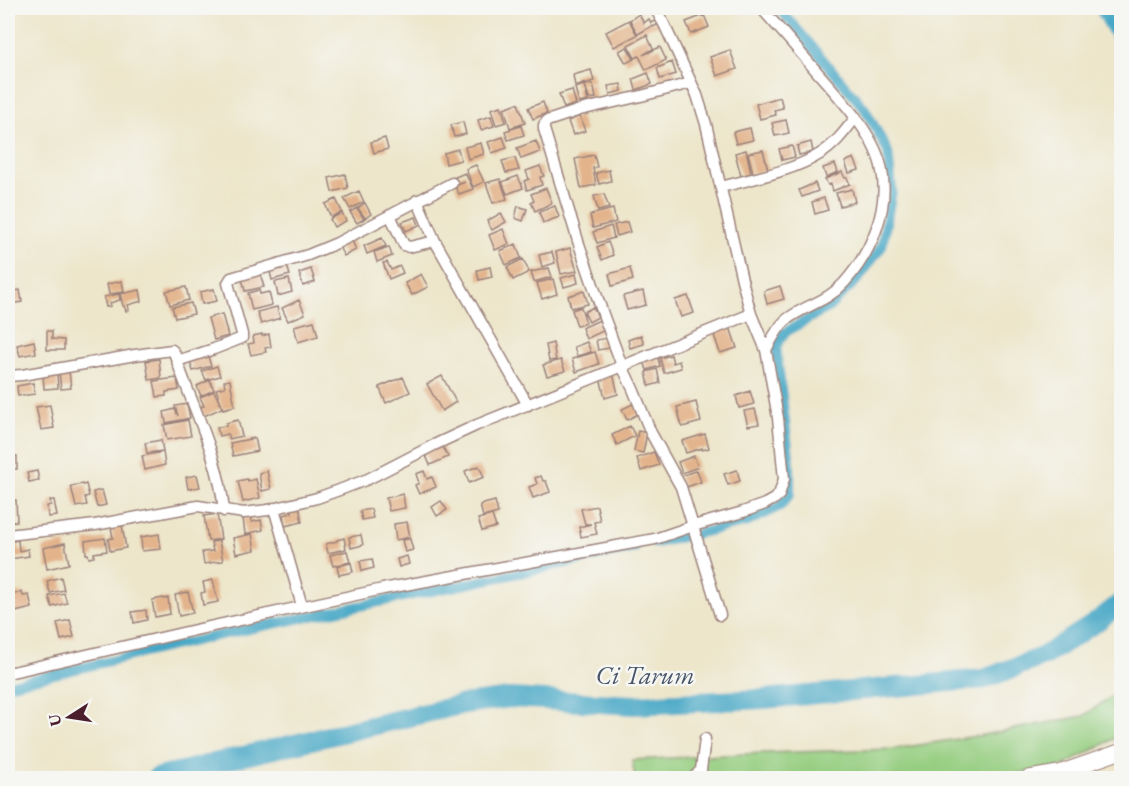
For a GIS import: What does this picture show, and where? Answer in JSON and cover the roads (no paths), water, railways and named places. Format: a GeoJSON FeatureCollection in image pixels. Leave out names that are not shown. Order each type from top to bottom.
{"type":"FeatureCollection","features":[{"type":"Feature","properties":{"kind":"main road"},"geometry":{"type":"LineString","coordinates":[[1029,778],[1059,773],[1122,751]]}},
{"type":"Feature","properties":{"kind":"street"},"geometry":{"type":"LineString","coordinates":[[8,673],[383,589],[655,539],[755,508],[779,495],[784,479],[778,418],[766,350],[751,314],[706,124],[691,83],[655,8]]}},
{"type":"Feature","properties":{"kind":"street"},"geometry":{"type":"LineString","coordinates":[[761,8],[856,117],[874,148],[881,164],[883,178],[881,213],[871,241],[851,274],[830,296],[787,319],[776,332],[766,350]]}},
{"type":"Feature","properties":{"kind":"street"},"geometry":{"type":"LineString","coordinates":[[691,83],[579,110],[547,121],[544,125],[578,241],[603,314],[622,366],[651,433],[681,486],[720,615]]}},
{"type":"Feature","properties":{"kind":"street"},"geometry":{"type":"LineString","coordinates":[[721,187],[803,163],[821,154],[839,139],[856,117]]}},
{"type":"Feature","properties":{"kind":"street"},"geometry":{"type":"LineString","coordinates":[[177,361],[242,338],[228,283],[231,278],[308,255],[337,243],[452,183]]}},
{"type":"Feature","properties":{"kind":"street"},"geometry":{"type":"LineString","coordinates":[[417,200],[435,241],[528,405]]}},
{"type":"Feature","properties":{"kind":"street"},"geometry":{"type":"LineString","coordinates":[[390,215],[404,245],[409,247],[435,241]]}},
{"type":"Feature","properties":{"kind":"street"},"geometry":{"type":"LineString","coordinates":[[8,535],[95,525],[198,506],[244,513],[317,498],[368,479],[457,434],[751,314]]}},
{"type":"Feature","properties":{"kind":"street"},"geometry":{"type":"LineString","coordinates":[[8,376],[172,350],[215,462],[224,511]]}},
{"type":"Feature","properties":{"kind":"street"},"geometry":{"type":"LineString","coordinates":[[274,508],[302,606]]}},
{"type":"Feature","properties":{"kind":"street"},"geometry":{"type":"LineString","coordinates":[[693,778],[701,770],[705,739]]}},
{"type":"Feature","properties":{"kind":"waterway"},"geometry":{"type":"LineString","coordinates":[[656,543],[748,522],[780,506],[790,494],[790,465],[776,347],[784,333],[829,307],[858,279],[882,246],[892,190],[888,152],[865,109],[779,8]]}},
{"type":"Feature","properties":{"kind":"waterway","name":"Ci Tarum"},"geometry":{"type":"LineString","coordinates":[[1105,8],[1122,38]]}},
{"type":"Feature","properties":{"kind":"waterway"},"geometry":{"type":"LineString","coordinates":[[8,685],[229,633],[634,548]]}},
{"type":"Feature","properties":{"kind":"waterway","name":"Ci Tarum"},"geometry":{"type":"LineString","coordinates":[[156,778],[464,704],[510,698],[634,705],[763,699],[984,679],[1044,656],[1095,623],[1122,602]]}}]}
